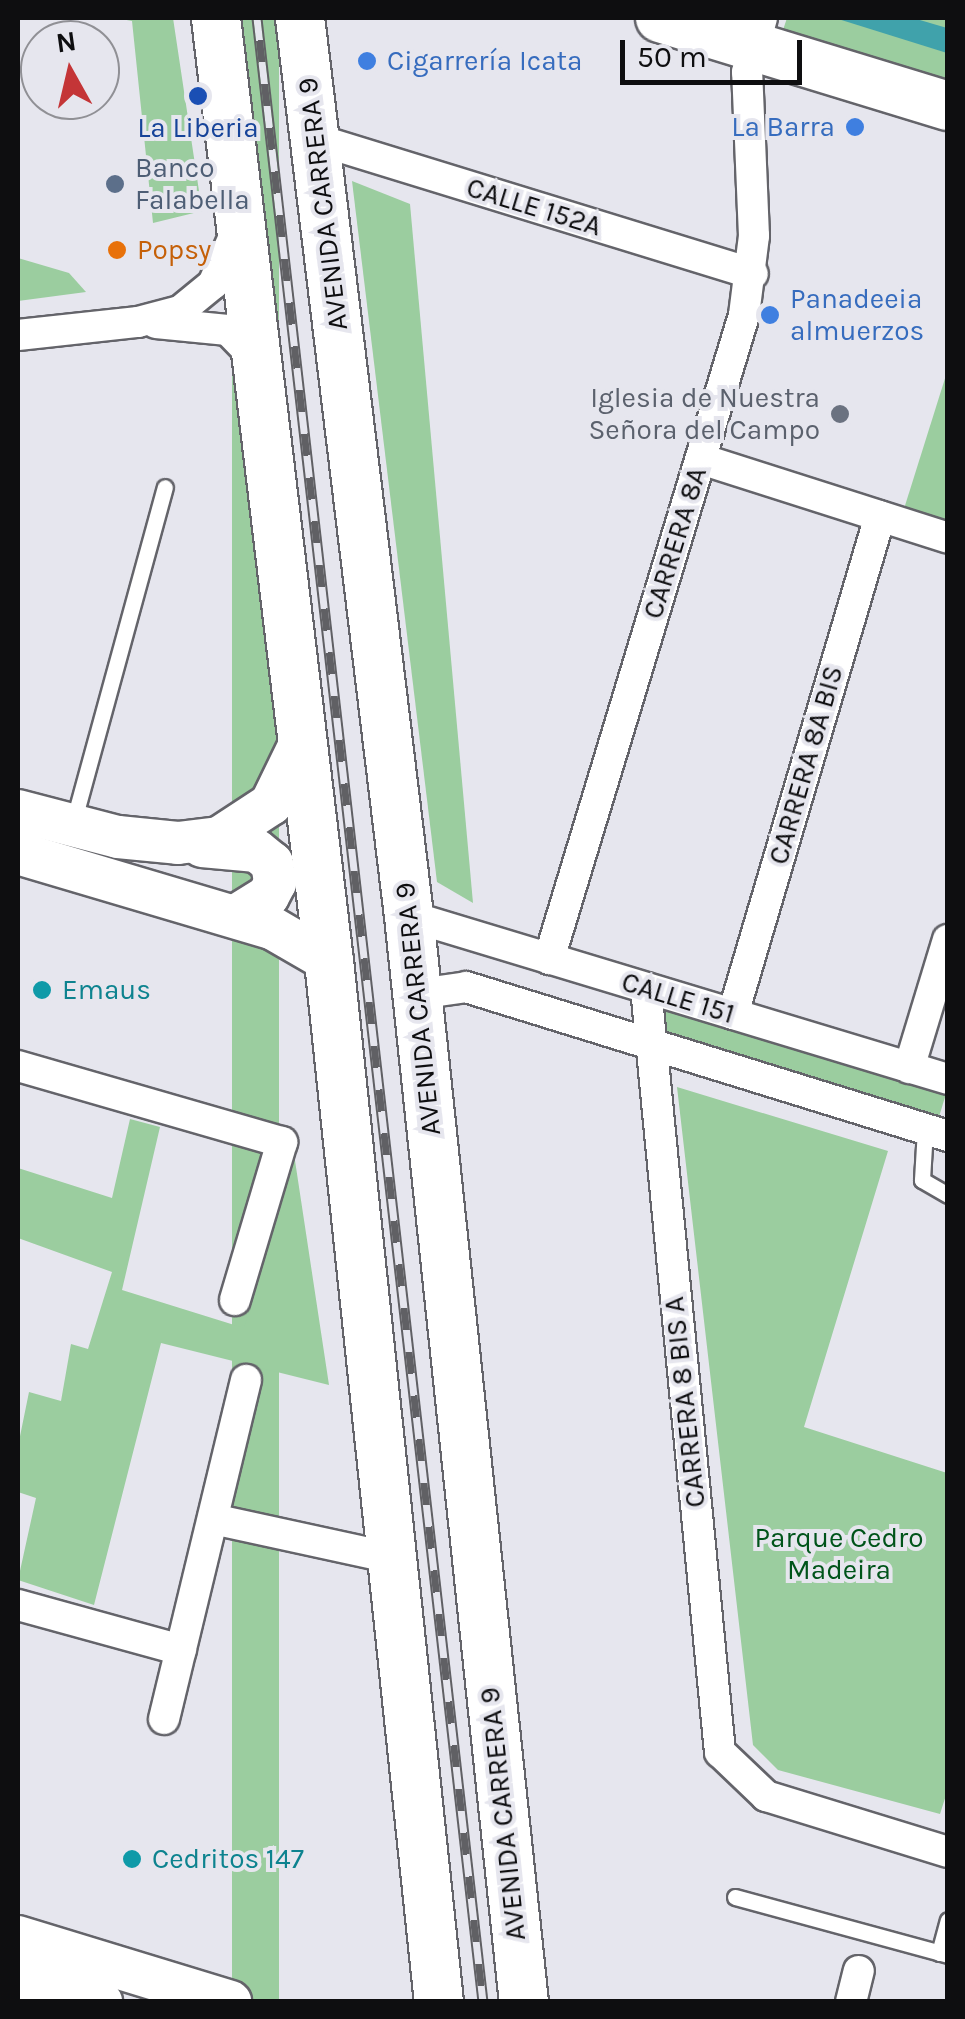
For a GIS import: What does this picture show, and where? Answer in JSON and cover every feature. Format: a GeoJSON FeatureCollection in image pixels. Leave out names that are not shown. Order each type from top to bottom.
{"type":"FeatureCollection","features":[{"type":"Feature","properties":{"kind":"main road"},"geometry":{"type":"LineString","coordinates":[[216,18],[329,962],[437,1999]]}},
{"type":"Feature","properties":{"kind":"main road","name":"AVENIDA CARRERA 9"},"geometry":{"type":"LineString","coordinates":[[300,18],[409,916],[524,2002]]}},
{"type":"Feature","properties":{"kind":"main road"},"geometry":{"type":"LineString","coordinates":[[660,18],[770,41],[947,106]]}},
{"type":"Feature","properties":{"kind":"street"},"geometry":{"type":"LineString","coordinates":[[745,120],[761,84],[770,41]]}},
{"type":"Feature","properties":{"kind":"street","name":"CARRERA 8A"},"geometry":{"type":"LineString","coordinates":[[549,959],[701,459],[752,274],[745,120],[770,41]]}},
{"type":"Feature","properties":{"kind":"street"},"geometry":{"type":"LineString","coordinates":[[947,106],[948,115]]}},
{"type":"Feature","properties":{"kind":"street","name":"CALLE 152A"},"geometry":{"type":"LineString","coordinates":[[315,139],[752,274]]}},
{"type":"Feature","properties":{"kind":"street"},"geometry":{"type":"LineString","coordinates":[[18,335],[138,322],[180,311],[213,284],[235,239],[237,214]]}},
{"type":"Feature","properties":{"kind":"street"},"geometry":{"type":"LineString","coordinates":[[138,322],[228,330],[256,358]]}},
{"type":"Feature","properties":{"kind":"street"},"geometry":{"type":"LineString","coordinates":[[701,459],[948,538]]}},
{"type":"Feature","properties":{"kind":"street","name":"CARRERA 8A BIS"},"geometry":{"type":"LineString","coordinates":[[733,1014],[880,516]]}},
{"type":"Feature","properties":{"kind":"street"},"geometry":{"type":"LineString","coordinates":[[178,843],[220,838],[256,818],[290,773],[303,738]]}},
{"type":"Feature","properties":{"kind":"street"},"geometry":{"type":"LineString","coordinates":[[18,810],[72,826],[266,854],[275,883],[268,896],[236,916]]}},
{"type":"Feature","properties":{"kind":"street"},"geometry":{"type":"LineString","coordinates":[[19,857],[236,916],[294,937],[329,962]]}},
{"type":"Feature","properties":{"kind":"street","name":"CALLE 151"},"geometry":{"type":"LineString","coordinates":[[409,916],[948,1079]]}},
{"type":"Feature","properties":{"kind":"street"},"geometry":{"type":"LineString","coordinates":[[909,1068],[948,940]]}},
{"type":"Feature","properties":{"kind":"street","name":"CALLE 151"},"geometry":{"type":"LineString","coordinates":[[418,1004],[432,992],[466,987],[936,1133]]}},
{"type":"Feature","properties":{"kind":"street","name":"CARRERA 8 BIS A"},"geometry":{"type":"LineString","coordinates":[[646,988],[720,1752],[766,1796],[948,1852]]}},
{"type":"Feature","properties":{"kind":"street"},"geometry":{"type":"LineString","coordinates":[[18,1066],[282,1142],[236,1300]]}},
{"type":"Feature","properties":{"kind":"street"},"geometry":{"type":"LineString","coordinates":[[164,1719],[246,1380]]}},
{"type":"Feature","properties":{"kind":"street"},"geometry":{"type":"LineString","coordinates":[[213,1519],[392,1558]]}},
{"type":"Feature","properties":{"kind":"street"},"geometry":{"type":"LineString","coordinates":[[18,1604],[181,1650]]}},
{"type":"Feature","properties":{"kind":"street"},"geometry":{"type":"LineString","coordinates":[[18,1936],[230,2002]]}},
{"type":"Feature","properties":{"kind":"street"},"geometry":{"type":"LineString","coordinates":[[851,2002],[858,1971]]}},
{"type":"Feature","properties":{"kind":"street"},"geometry":{"type":"LineString","coordinates":[[18,1977],[101,2002]]}},
{"type":"Feature","properties":{"kind":"lane"},"geometry":{"type":"LineString","coordinates":[[72,826],[165,488]]}},
{"type":"Feature","properties":{"kind":"lane"},"geometry":{"type":"LineString","coordinates":[[936,1133],[922,1180],[948,1195]]}},
{"type":"Feature","properties":{"kind":"lane"},"geometry":{"type":"LineString","coordinates":[[735,1897],[943,1954],[948,1920]]}},
{"type":"Feature","properties":{"kind":"green space"},"geometry":{"type":"Polygon","coordinates":[[[173,18],[202,211],[153,223],[132,21],[121,19],[173,18]]]}},
{"type":"Feature","properties":{"kind":"green space"},"geometry":{"type":"Polygon","coordinates":[[[232,18],[279,18],[279,2002],[232,2002],[232,18]]]}},
{"type":"Feature","properties":{"kind":"green space"},"geometry":{"type":"Polygon","coordinates":[[[787,18],[947,18],[947,90],[781,36],[787,18]]]}},
{"type":"Feature","properties":{"kind":"green space"},"geometry":{"type":"Polygon","coordinates":[[[352,181],[410,204],[473,903],[437,882],[352,181]]]}},
{"type":"Feature","properties":{"kind":"green space"},"geometry":{"type":"Polygon","coordinates":[[[18,258],[69,273],[86,292],[18,301],[18,258]]]}},
{"type":"Feature","properties":{"kind":"green space"},"geometry":{"type":"Polygon","coordinates":[[[947,372],[947,526],[903,512],[947,372]]]}},
{"type":"Feature","properties":{"kind":"green space"},"geometry":{"type":"Polygon","coordinates":[[[658,1003],[947,1091],[939,1118],[650,1030],[658,1003]]]}},
{"type":"Feature","properties":{"kind":"green space","name":"Parque Cedro Madeira"},"geometry":{"type":"Polygon","coordinates":[[[677,1087],[888,1151],[804,1427],[947,1473],[948,1789],[940,1814],[778,1770],[753,1745],[677,1087]]]}},
{"type":"Feature","properties":{"kind":"green space"},"geometry":{"type":"Polygon","coordinates":[[[130,1119],[160,1127],[122,1290],[244,1328],[294,1154],[329,1385],[161,1343],[94,1605],[18,1580],[36,1498],[18,1492],[18,1446],[29,1392],[61,1401],[71,1344],[88,1349],[112,1272],[18,1238],[18,1168],[112,1198],[130,1119]]]}},
{"type":"Feature","properties":{"kind":"water"},"geometry":{"type":"Polygon","coordinates":[[[835,18],[913,18],[947,28],[947,53],[835,18]]]}},
{"type":"Feature","properties":{"kind":"railway"},"geometry":{"type":"LineString","coordinates":[[257,18],[483,2002]]}},
{"type":"Feature","properties":{"kind":"place","name":"Cigarrería Icata"},"geometry":{"type":"Point","coordinates":[367,61]}},
{"type":"Feature","properties":{"kind":"place","name":"La Liberia"},"geometry":{"type":"Point","coordinates":[198,96]}},
{"type":"Feature","properties":{"kind":"place","name":"La Barra"},"geometry":{"type":"Point","coordinates":[855,127]}},
{"type":"Feature","properties":{"kind":"place","name":"Banco Falabella"},"geometry":{"type":"Point","coordinates":[115,184]}},
{"type":"Feature","properties":{"kind":"place","name":"Popsy"},"geometry":{"type":"Point","coordinates":[117,250]}},
{"type":"Feature","properties":{"kind":"place","name":"Panadeeia almuerzos"},"geometry":{"type":"Point","coordinates":[770,315]}},
{"type":"Feature","properties":{"kind":"place","name":"Iglesia de Nuestra Señora del Campo"},"geometry":{"type":"Point","coordinates":[840,414]}},
{"type":"Feature","properties":{"kind":"place","name":"Emaus"},"geometry":{"type":"Point","coordinates":[42,990]}},
{"type":"Feature","properties":{"kind":"place","name":"Cedritos 147"},"geometry":{"type":"Point","coordinates":[132,1859]}}]}
